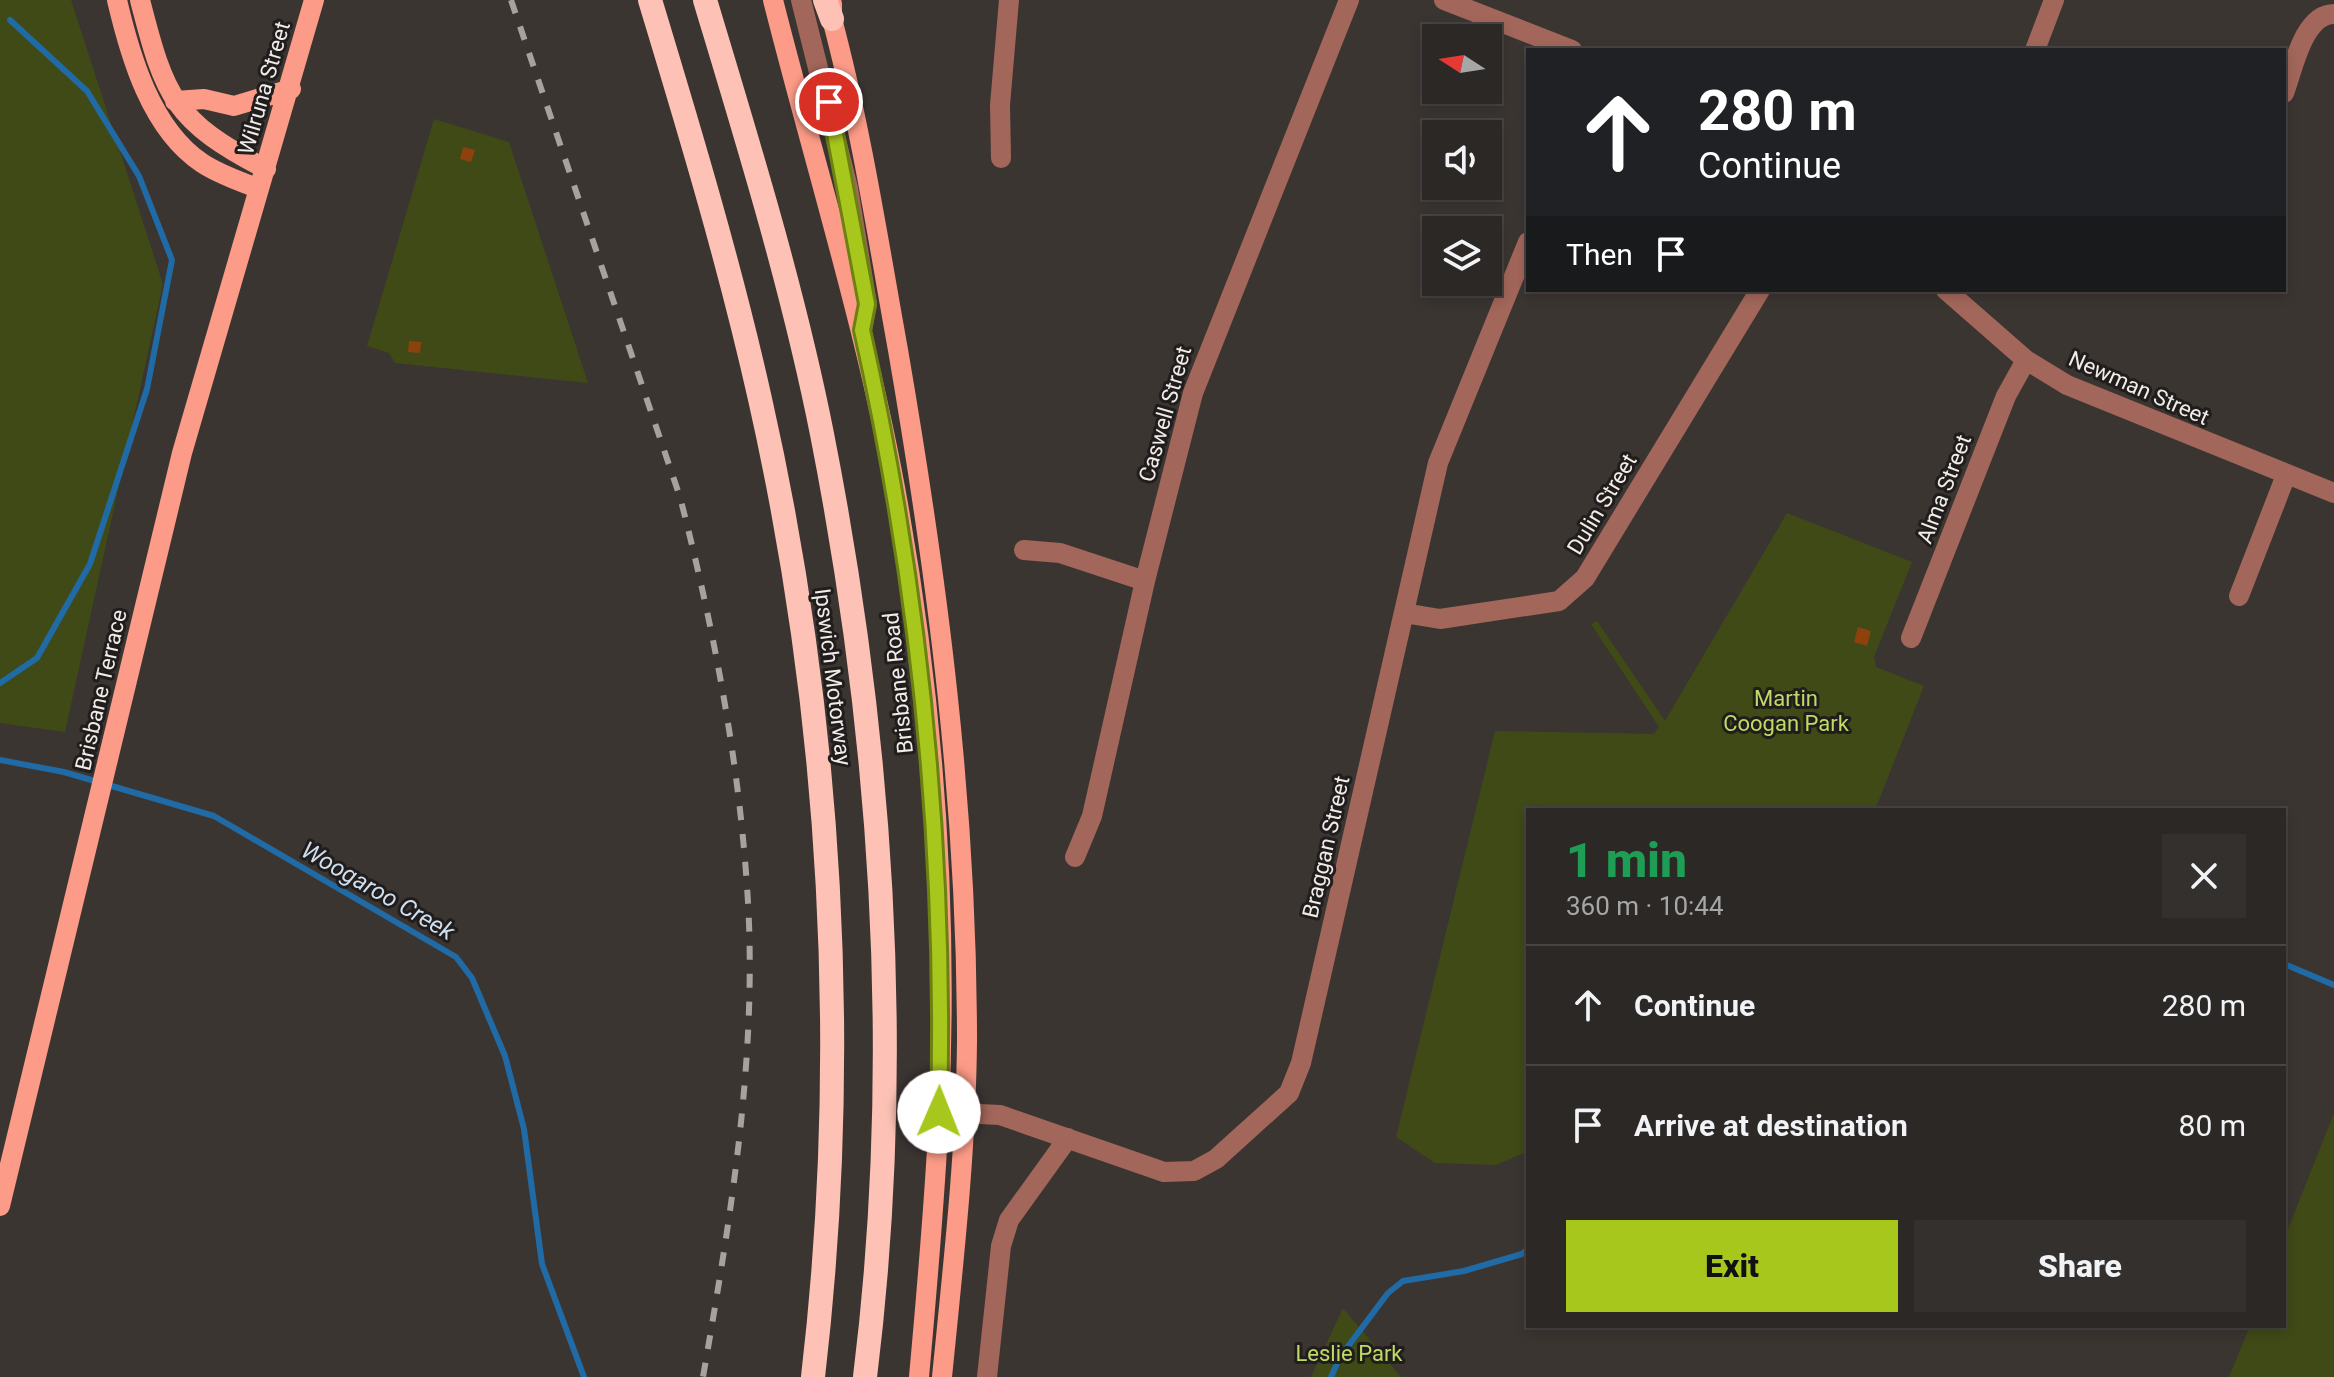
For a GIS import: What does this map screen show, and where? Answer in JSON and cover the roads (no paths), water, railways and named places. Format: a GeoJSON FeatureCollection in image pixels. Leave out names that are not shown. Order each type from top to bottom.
{"type":"FeatureCollection","features":[{"type":"Feature","properties":{"kind":"highway","name":"Ipswich Motorway"},"geometry":{"type":"LineString","coordinates":[[650,0],[739,309],[761,402],[794,576],[810,692],[828,903],[832,1081],[827,1201],[813,1377]]}},
{"type":"Feature","properties":{"kind":"highway","name":"Ipswich Motorway"},"geometry":{"type":"LineString","coordinates":[[705,0],[781,267],[821,431],[863,691],[879,858],[884,1030],[882,1165],[865,1377]]}},
{"type":"Feature","properties":{"kind":"highway"},"geometry":{"type":"LineString","coordinates":[[713,25],[717,0]]}},
{"type":"Feature","properties":{"kind":"main road"},"geometry":{"type":"LineString","coordinates":[[117,0],[149,96],[175,138],[202,163],[259,189]]}},
{"type":"Feature","properties":{"kind":"main road"},"geometry":{"type":"LineString","coordinates":[[140,0],[156,58],[175,101],[188,119],[219,144],[266,169]]}},
{"type":"Feature","properties":{"kind":"main road","name":"Wilruna Street"},"geometry":{"type":"LineString","coordinates":[[259,189],[291,89],[314,0]]}},
{"type":"Feature","properties":{"kind":"main road","name":"Brisbane Road"},"geometry":{"type":"LineString","coordinates":[[773,0],[862,330],[900,513],[929,731],[940,932],[939,1112],[919,1377]]}},
{"type":"Feature","properties":{"kind":"main road"},"geometry":{"type":"LineString","coordinates":[[830,6],[863,153],[930,536],[943,633],[962,842],[967,1013],[964,1113],[942,1377]]}},
{"type":"Feature","properties":{"kind":"main road"},"geometry":{"type":"LineString","coordinates":[[175,101],[204,99],[234,106],[291,89]]}},
{"type":"Feature","properties":{"kind":"main road","name":"Brisbane Terrace"},"geometry":{"type":"LineString","coordinates":[[0,1206],[196,398],[259,189]]}},
{"type":"Feature","properties":{"kind":"street"},"geometry":{"type":"LineString","coordinates":[[801,0],[848,188],[867,304],[862,330]]}},
{"type":"Feature","properties":{"kind":"street"},"geometry":{"type":"LineString","coordinates":[[1001,158],[1000,105],[1009,0]]}},
{"type":"Feature","properties":{"kind":"street","name":"Caswell Street"},"geometry":{"type":"LineString","coordinates":[[1075,857],[1092,816],[1145,581],[1193,393],[1349,0]]}},
{"type":"Feature","properties":{"kind":"street"},"geometry":{"type":"LineString","coordinates":[[1444,0],[1567,48]]}},
{"type":"Feature","properties":{"kind":"street"},"geometry":{"type":"LineString","coordinates":[[2036,48],[2054,0]]}},
{"type":"Feature","properties":{"kind":"street"},"geometry":{"type":"LineString","coordinates":[[2286,88],[2310,26],[2331,10]]}},
{"type":"Feature","properties":{"kind":"street","name":"Braggan Street"},"geometry":{"type":"LineString","coordinates":[[939,1112],[1000,1115],[1164,1172],[1194,1171],[1216,1159],[1289,1093],[1301,1063],[1438,463],[1526,247]]}},
{"type":"Feature","properties":{"kind":"street","name":"Dulin Street"},"geometry":{"type":"LineString","coordinates":[[1404,613],[1440,619],[1559,601],[1585,578],[1759,292]]}},
{"type":"Feature","properties":{"kind":"street","name":"Newman Street"},"geometry":{"type":"LineString","coordinates":[[1948,292],[2026,360],[2067,385],[2334,493]]}},
{"type":"Feature","properties":{"kind":"street","name":"Alma Street"},"geometry":{"type":"LineString","coordinates":[[1911,638],[2006,396],[2026,360]]}},
{"type":"Feature","properties":{"kind":"street"},"geometry":{"type":"LineString","coordinates":[[2239,596],[2286,475]]}},
{"type":"Feature","properties":{"kind":"street"},"geometry":{"type":"LineString","coordinates":[[1024,550],[1060,553],[1145,581]]}},
{"type":"Feature","properties":{"kind":"street"},"geometry":{"type":"LineString","coordinates":[[987,1377],[1001,1246],[1009,1220],[1068,1138]]}},
{"type":"Feature","properties":{"kind":"waterway"},"geometry":{"type":"LineString","coordinates":[[0,683],[37,658],[90,564],[147,389],[172,260],[139,176],[87,91],[10,20]]}},
{"type":"Feature","properties":{"kind":"waterway","name":"Woogaroo Creek"},"geometry":{"type":"LineString","coordinates":[[0,760],[64,772],[214,816],[456,957],[472,978],[505,1056],[524,1129],[542,1264],[584,1377]]}},
{"type":"Feature","properties":{"kind":"waterway","name":"Woogaroo Creek"},"geometry":{"type":"LineString","coordinates":[[2286,965],[2334,985]]}},
{"type":"Feature","properties":{"kind":"waterway","name":"Woogaroo Creek"},"geometry":{"type":"LineString","coordinates":[[1331,1377],[1340,1357],[1388,1293],[1403,1281],[1464,1271],[1526,1251]]}},
{"type":"Feature","properties":{"kind":"railway"},"geometry":{"type":"LineString","coordinates":[[511,0],[680,497],[704,597],[732,748],[748,902],[749,1021],[739,1141],[703,1377]]}},
{"type":"Feature","properties":{"kind":"park label","name":"Martin Coogan Park"},"geometry":{"type":"Point","coordinates":[1786,710]}},
{"type":"Feature","properties":{"kind":"park label","name":"Leslie Park"},"geometry":{"type":"Point","coordinates":[1349,1353]}}]}
